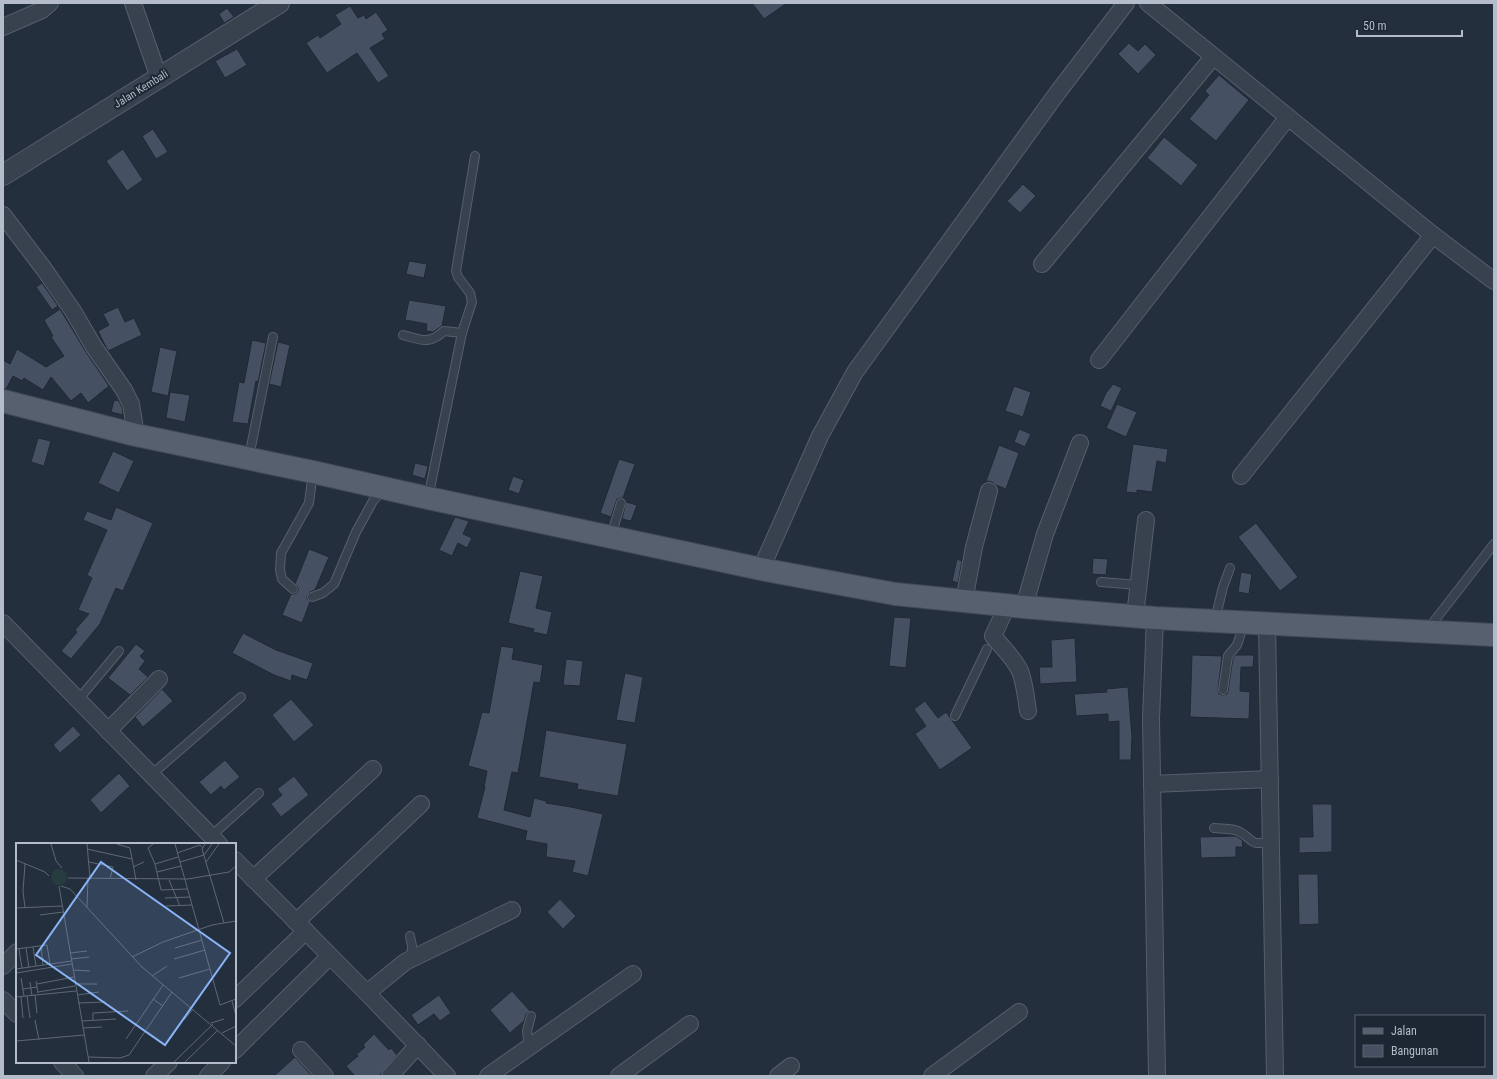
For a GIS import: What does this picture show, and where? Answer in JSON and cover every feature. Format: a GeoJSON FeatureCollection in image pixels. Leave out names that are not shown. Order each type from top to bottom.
{"type":"FeatureCollection","features":[{"type":"Feature","properties":{"kind":"main road"},"geometry":{"type":"LineString","coordinates":[[3,401],[136,434],[428,498],[761,569],[895,594],[1015,607],[1145,617],[1494,635]]}},
{"type":"Feature","properties":{"kind":"street"},"geometry":{"type":"LineString","coordinates":[[3,28],[42,10],[50,3]]}},
{"type":"Feature","properties":{"kind":"street"},"geometry":{"type":"LineString","coordinates":[[133,3],[159,78]]}},
{"type":"Feature","properties":{"kind":"street","name":"Jalan Kembali"},"geometry":{"type":"LineString","coordinates":[[3,175],[279,3]]}},
{"type":"Feature","properties":{"kind":"street"},"geometry":{"type":"LineString","coordinates":[[761,569],[820,436],[855,372],[1058,92],[1126,3]]}},
{"type":"Feature","properties":{"kind":"street"},"geometry":{"type":"LineString","coordinates":[[1148,3],[1433,235],[1494,281]]}},
{"type":"Feature","properties":{"kind":"street"},"geometry":{"type":"LineString","coordinates":[[1042,264],[1213,57]]}},
{"type":"Feature","properties":{"kind":"street"},"geometry":{"type":"LineString","coordinates":[[1099,360],[1288,116]]}},
{"type":"Feature","properties":{"kind":"street"},"geometry":{"type":"LineString","coordinates":[[3,215],[44,269],[73,312],[94,347],[124,390],[131,404],[136,434]]}},
{"type":"Feature","properties":{"kind":"street"},"geometry":{"type":"LineString","coordinates":[[1241,476],[1433,235]]}},
{"type":"Feature","properties":{"kind":"street"},"geometry":{"type":"LineString","coordinates":[[1028,711],[1024,684],[1020,670],[1013,659],[990,643],[1015,607],[1037,557],[1080,443]]}},
{"type":"Feature","properties":{"kind":"street"},"geometry":{"type":"LineString","coordinates":[[964,601],[974,547],[988,491]]}},
{"type":"Feature","properties":{"kind":"street"},"geometry":{"type":"LineString","coordinates":[[1146,520],[1139,585],[1145,617],[1151,719],[1157,1076]]}},
{"type":"Feature","properties":{"kind":"street"},"geometry":{"type":"LineString","coordinates":[[3,623],[215,840]]}},
{"type":"Feature","properties":{"kind":"street"},"geometry":{"type":"LineString","coordinates":[[1267,624],[1275,1076]]}},
{"type":"Feature","properties":{"kind":"street"},"geometry":{"type":"LineString","coordinates":[[108,731],[159,679]]}},
{"type":"Feature","properties":{"kind":"street"},"geometry":{"type":"LineString","coordinates":[[253,879],[373,769]]}},
{"type":"Feature","properties":{"kind":"street"},"geometry":{"type":"LineString","coordinates":[[1152,784],[1270,780]]}},
{"type":"Feature","properties":{"kind":"street"},"geometry":{"type":"LineString","coordinates":[[236,998],[301,927],[421,804]]}},
{"type":"Feature","properties":{"kind":"street"},"geometry":{"type":"LineString","coordinates":[[236,861],[447,1076]]}},
{"type":"Feature","properties":{"kind":"street"},"geometry":{"type":"LineString","coordinates":[[367,993],[398,967],[512,910]]}},
{"type":"Feature","properties":{"kind":"street"},"geometry":{"type":"LineString","coordinates":[[3,966],[16,953]]}},
{"type":"Feature","properties":{"kind":"street"},"geometry":{"type":"LineString","coordinates":[[236,1049],[330,956]]}},
{"type":"Feature","properties":{"kind":"street"},"geometry":{"type":"LineString","coordinates":[[488,1076],[633,974]]}},
{"type":"Feature","properties":{"kind":"street"},"geometry":{"type":"LineString","coordinates":[[3,1000],[16,1013]]}},
{"type":"Feature","properties":{"kind":"street"},"geometry":{"type":"LineString","coordinates":[[932,1076],[1019,1012]]}},
{"type":"Feature","properties":{"kind":"street"},"geometry":{"type":"LineString","coordinates":[[619,1076],[690,1024]]}},
{"type":"Feature","properties":{"kind":"street"},"geometry":{"type":"LineString","coordinates":[[390,1076],[418,1045]]}},
{"type":"Feature","properties":{"kind":"street"},"geometry":{"type":"LineString","coordinates":[[301,1050],[325,1076]]}},
{"type":"Feature","properties":{"kind":"street"},"geometry":{"type":"LineString","coordinates":[[63,1063],[75,1076]]}},
{"type":"Feature","properties":{"kind":"street"},"geometry":{"type":"LineString","coordinates":[[208,1076],[221,1063]]}},
{"type":"Feature","properties":{"kind":"street"},"geometry":{"type":"LineString","coordinates":[[778,1076],[791,1066]]}},
{"type":"Feature","properties":{"kind":"lane"},"geometry":{"type":"LineString","coordinates":[[428,498],[462,333],[472,302],[470,293],[458,277],[456,271],[475,156]]}},
{"type":"Feature","properties":{"kind":"lane"},"geometry":{"type":"LineString","coordinates":[[403,336],[425,341],[436,339],[444,331],[462,333]]}},
{"type":"Feature","properties":{"kind":"lane"},"geometry":{"type":"LineString","coordinates":[[249,458],[273,337]]}},
{"type":"Feature","properties":{"kind":"lane"},"geometry":{"type":"LineString","coordinates":[[293,590],[282,579],[280,570],[281,553],[309,503],[313,472]]}},
{"type":"Feature","properties":{"kind":"lane"},"geometry":{"type":"LineString","coordinates":[[312,597],[323,593],[334,584],[356,532],[372,500],[385,488]]}},
{"type":"Feature","properties":{"kind":"lane"},"geometry":{"type":"LineString","coordinates":[[610,537],[621,503]]}},
{"type":"Feature","properties":{"kind":"lane"},"geometry":{"type":"LineString","coordinates":[[1427,632],[1494,544]]}},
{"type":"Feature","properties":{"kind":"lane"},"geometry":{"type":"LineString","coordinates":[[1215,621],[1223,587],[1230,568]]}},
{"type":"Feature","properties":{"kind":"lane"},"geometry":{"type":"LineString","coordinates":[[1101,582],[1139,585]]}},
{"type":"Feature","properties":{"kind":"lane"},"geometry":{"type":"LineString","coordinates":[[1223,690],[1228,656],[1237,645],[1245,623]]}},
{"type":"Feature","properties":{"kind":"lane"},"geometry":{"type":"LineString","coordinates":[[955,716],[990,643]]}},
{"type":"Feature","properties":{"kind":"lane"},"geometry":{"type":"LineString","coordinates":[[78,700],[119,650]]}},
{"type":"Feature","properties":{"kind":"lane"},"geometry":{"type":"LineString","coordinates":[[151,775],[241,697]]}},
{"type":"Feature","properties":{"kind":"lane"},"geometry":{"type":"LineString","coordinates":[[215,840],[259,793]]}},
{"type":"Feature","properties":{"kind":"lane"},"geometry":{"type":"LineString","coordinates":[[1214,828],[1240,832],[1256,844],[1271,842]]}},
{"type":"Feature","properties":{"kind":"lane"},"geometry":{"type":"LineString","coordinates":[[410,936],[412,946],[411,960]]}},
{"type":"Feature","properties":{"kind":"lane"},"geometry":{"type":"LineString","coordinates":[[529,1047],[528,1027],[531,1016]]}},
{"type":"Feature","properties":{"kind":"building"},"geometry":{"type":"Polygon","coordinates":[[[752,3],[787,3],[764,19],[752,3]]]}},
{"type":"Feature","properties":{"kind":"building"},"geometry":{"type":"Polygon","coordinates":[[[350,6],[358,18],[364,15],[366,19],[376,12],[388,30],[382,34],[385,39],[370,48],[389,76],[378,83],[357,53],[327,73],[306,43],[318,35],[320,38],[341,24],[335,15],[350,6]]]}},
{"type":"Feature","properties":{"kind":"building"},"geometry":{"type":"Polygon","coordinates":[[[227,8],[234,17],[224,23],[219,14],[227,8]]]}},
{"type":"Feature","properties":{"kind":"building"},"geometry":{"type":"Polygon","coordinates":[[[1129,43],[1138,51],[1145,44],[1156,55],[1138,74],[1118,54],[1129,43]]]}},
{"type":"Feature","properties":{"kind":"building"},"geometry":{"type":"Polygon","coordinates":[[[237,49],[247,65],[225,78],[215,61],[237,49]]]}},
{"type":"Feature","properties":{"kind":"building"},"geometry":{"type":"Polygon","coordinates":[[[1219,75],[1249,100],[1216,141],[1189,119],[1209,95],[1205,91],[1219,75]]]}},
{"type":"Feature","properties":{"kind":"building"},"geometry":{"type":"Polygon","coordinates":[[[153,129],[168,152],[156,159],[142,136],[153,129]]]}},
{"type":"Feature","properties":{"kind":"building"},"geometry":{"type":"Polygon","coordinates":[[[1164,137],[1198,165],[1181,186],[1147,158],[1164,137]]]}},
{"type":"Feature","properties":{"kind":"building"},"geometry":{"type":"Polygon","coordinates":[[[123,149],[143,180],[127,191],[106,161],[123,149]]]}},
{"type":"Feature","properties":{"kind":"building"},"geometry":{"type":"Polygon","coordinates":[[[1023,184],[1036,196],[1020,213],[1007,201],[1023,184]]]}},
{"type":"Feature","properties":{"kind":"building"},"geometry":{"type":"Polygon","coordinates":[[[409,261],[427,264],[424,278],[406,274],[409,261]]]}},
{"type":"Feature","properties":{"kind":"building"},"geometry":{"type":"Polygon","coordinates":[[[42,283],[58,306],[52,310],[36,287],[42,283]]]}},
{"type":"Feature","properties":{"kind":"building"},"geometry":{"type":"Polygon","coordinates":[[[409,300],[446,306],[442,326],[433,332],[426,331],[427,324],[405,320],[409,300]]]}},
{"type":"Feature","properties":{"kind":"building"},"geometry":{"type":"Polygon","coordinates":[[[118,307],[125,322],[134,318],[142,335],[108,351],[98,331],[109,325],[103,314],[118,307]]]}},
{"type":"Feature","properties":{"kind":"building"},"geometry":{"type":"Polygon","coordinates":[[[60,309],[109,386],[88,403],[81,393],[71,401],[51,377],[43,390],[24,378],[22,381],[13,376],[6,389],[3,389],[3,360],[10,364],[17,349],[46,367],[64,356],[51,337],[53,336],[44,320],[60,309]]]}},
{"type":"Feature","properties":{"kind":"building"},"geometry":{"type":"Polygon","coordinates":[[[252,340],[266,343],[258,382],[256,381],[248,424],[232,422],[239,382],[244,383],[252,340]]]}},
{"type":"Feature","properties":{"kind":"building"},"geometry":{"type":"Polygon","coordinates":[[[278,342],[290,345],[281,387],[269,384],[278,342]]]}},
{"type":"Feature","properties":{"kind":"building"},"geometry":{"type":"Polygon","coordinates":[[[160,347],[177,351],[168,396],[151,392],[160,347]]]}},
{"type":"Feature","properties":{"kind":"building"},"geometry":{"type":"Polygon","coordinates":[[[1113,384],[1122,388],[1111,411],[1100,406],[1106,393],[1113,384]]]}},
{"type":"Feature","properties":{"kind":"building"},"geometry":{"type":"Polygon","coordinates":[[[1014,386],[1031,392],[1023,417],[1005,411],[1014,386]]]}},
{"type":"Feature","properties":{"kind":"building"},"geometry":{"type":"Polygon","coordinates":[[[170,392],[190,395],[185,422],[166,418],[170,392]]]}},
{"type":"Feature","properties":{"kind":"building"},"geometry":{"type":"Polygon","coordinates":[[[114,400],[119,401],[122,407],[123,415],[111,412],[114,400]]]}},
{"type":"Feature","properties":{"kind":"building"},"geometry":{"type":"Polygon","coordinates":[[[1117,404],[1137,412],[1126,437],[1106,428],[1117,404]]]}},
{"type":"Feature","properties":{"kind":"building"},"geometry":{"type":"Polygon","coordinates":[[[1019,429],[1031,434],[1025,447],[1014,442],[1019,429]]]}},
{"type":"Feature","properties":{"kind":"building"},"geometry":{"type":"Polygon","coordinates":[[[38,438],[51,441],[44,466],[31,462],[38,438]]]}},
{"type":"Feature","properties":{"kind":"building"},"geometry":{"type":"Polygon","coordinates":[[[1133,444],[1168,449],[1166,463],[1157,461],[1152,492],[1137,490],[1137,493],[1126,492],[1133,444]]]}},
{"type":"Feature","properties":{"kind":"building"},"geometry":{"type":"Polygon","coordinates":[[[999,445],[1019,453],[1006,489],[992,482],[986,481],[999,445]]]}},
{"type":"Feature","properties":{"kind":"building"},"geometry":{"type":"Polygon","coordinates":[[[113,451],[134,461],[119,493],[98,483],[113,451]]]}},
{"type":"Feature","properties":{"kind":"building"},"geometry":{"type":"Polygon","coordinates":[[[619,459],[635,464],[623,498],[617,499],[611,517],[600,513],[619,459]]]}},
{"type":"Feature","properties":{"kind":"building"},"geometry":{"type":"Polygon","coordinates":[[[415,463],[428,466],[425,479],[412,475],[415,463]]]}},
{"type":"Feature","properties":{"kind":"building"},"geometry":{"type":"Polygon","coordinates":[[[513,476],[524,480],[519,494],[508,490],[513,476]]]}},
{"type":"Feature","properties":{"kind":"building"},"geometry":{"type":"Polygon","coordinates":[[[626,502],[637,505],[631,521],[622,519],[626,502]]]}},
{"type":"Feature","properties":{"kind":"building"},"geometry":{"type":"Polygon","coordinates":[[[116,507],[153,523],[123,591],[116,588],[100,624],[71,659],[61,651],[77,632],[75,630],[89,614],[78,610],[92,578],[87,575],[107,530],[83,520],[87,511],[111,520],[116,507]]]}},
{"type":"Feature","properties":{"kind":"building"},"geometry":{"type":"Polygon","coordinates":[[[455,517],[469,521],[463,534],[472,538],[467,548],[458,543],[452,556],[439,550],[455,517]]]}},
{"type":"Feature","properties":{"kind":"building"},"geometry":{"type":"Polygon","coordinates":[[[1256,523],[1298,577],[1280,591],[1238,537],[1256,523]]]}},
{"type":"Feature","properties":{"kind":"building"},"geometry":{"type":"Polygon","coordinates":[[[309,549],[329,557],[315,590],[310,592],[307,596],[307,599],[310,602],[302,623],[282,615],[291,594],[295,594],[298,591],[298,587],[295,584],[309,549]]]}},
{"type":"Feature","properties":{"kind":"building"},"geometry":{"type":"Polygon","coordinates":[[[1093,558],[1108,559],[1106,575],[1092,574],[1093,558]]]}},
{"type":"Feature","properties":{"kind":"building"},"geometry":{"type":"Polygon","coordinates":[[[957,559],[962,561],[958,583],[952,581],[957,559]]]}},
{"type":"Feature","properties":{"kind":"building"},"geometry":{"type":"Polygon","coordinates":[[[520,571],[543,576],[536,608],[552,612],[547,635],[533,632],[534,629],[508,623],[520,571]]]}},
{"type":"Feature","properties":{"kind":"building"},"geometry":{"type":"Polygon","coordinates":[[[1241,572],[1252,574],[1249,594],[1238,592],[1241,572]]]}},
{"type":"Feature","properties":{"kind":"building"},"geometry":{"type":"Polygon","coordinates":[[[894,617],[911,618],[906,668],[889,666],[894,617]]]}},
{"type":"Feature","properties":{"kind":"building"},"geometry":{"type":"Polygon","coordinates":[[[243,633],[276,650],[313,663],[307,680],[292,675],[291,681],[274,675],[232,653],[243,633]]]}},
{"type":"Feature","properties":{"kind":"building"},"geometry":{"type":"Polygon","coordinates":[[[1075,638],[1077,682],[1040,684],[1039,667],[1052,667],[1051,640],[1075,638]]]}},
{"type":"Feature","properties":{"kind":"building"},"geometry":{"type":"Polygon","coordinates":[[[136,644],[145,651],[140,656],[145,661],[139,669],[148,677],[130,695],[108,678],[136,644]]]}},
{"type":"Feature","properties":{"kind":"building"},"geometry":{"type":"Polygon","coordinates":[[[501,646],[514,648],[512,659],[543,665],[540,683],[534,682],[518,773],[512,772],[504,810],[530,817],[534,798],[546,801],[546,803],[603,814],[588,876],[572,872],[575,861],[546,857],[547,844],[525,840],[527,831],[477,818],[485,787],[487,771],[468,766],[482,712],[489,713],[501,646]]]}},
{"type":"Feature","properties":{"kind":"building"},"geometry":{"type":"Polygon","coordinates":[[[1192,655],[1222,656],[1218,690],[1219,694],[1223,695],[1227,694],[1228,691],[1233,658],[1236,655],[1254,655],[1253,667],[1241,667],[1240,691],[1250,692],[1249,719],[1190,717],[1192,655]]]}},
{"type":"Feature","properties":{"kind":"building"},"geometry":{"type":"Polygon","coordinates":[[[566,659],[583,661],[580,686],[563,685],[566,659]]]}},
{"type":"Feature","properties":{"kind":"building"},"geometry":{"type":"Polygon","coordinates":[[[625,673],[643,677],[635,723],[616,720],[625,673]]]}},
{"type":"Feature","properties":{"kind":"building"},"geometry":{"type":"Polygon","coordinates":[[[1128,687],[1132,737],[1131,760],[1119,760],[1119,721],[1108,722],[1108,714],[1076,716],[1074,694],[1107,692],[1106,689],[1128,687]]]}},
{"type":"Feature","properties":{"kind":"building"},"geometry":{"type":"Polygon","coordinates":[[[162,689],[173,701],[143,727],[135,717],[162,689]]]}},
{"type":"Feature","properties":{"kind":"building"},"geometry":{"type":"Polygon","coordinates":[[[291,699],[314,725],[294,742],[272,715],[291,699]]]}},
{"type":"Feature","properties":{"kind":"building"},"geometry":{"type":"Polygon","coordinates":[[[925,701],[938,718],[946,712],[972,748],[940,770],[915,734],[926,726],[914,709],[925,701]]]}},
{"type":"Feature","properties":{"kind":"building"},"geometry":{"type":"Polygon","coordinates":[[[73,726],[81,735],[60,753],[53,745],[73,726]]]}},
{"type":"Feature","properties":{"kind":"building"},"geometry":{"type":"Polygon","coordinates":[[[546,730],[627,744],[618,796],[577,789],[578,784],[539,777],[546,730]]]}},
{"type":"Feature","properties":{"kind":"building"},"geometry":{"type":"Polygon","coordinates":[[[225,760],[240,777],[224,790],[221,786],[211,795],[199,782],[225,760]]]}},
{"type":"Feature","properties":{"kind":"building"},"geometry":{"type":"Polygon","coordinates":[[[119,773],[130,786],[101,813],[90,800],[119,773]]]}},
{"type":"Feature","properties":{"kind":"building"},"geometry":{"type":"Polygon","coordinates":[[[294,776],[309,795],[281,817],[271,804],[282,795],[277,789],[294,776]]]}},
{"type":"Feature","properties":{"kind":"building"},"geometry":{"type":"Polygon","coordinates":[[[1312,804],[1332,804],[1332,852],[1299,853],[1299,837],[1313,837],[1312,804]]]}},
{"type":"Feature","properties":{"kind":"building"},"geometry":{"type":"Polygon","coordinates":[[[1236,836],[1242,840],[1243,847],[1236,847],[1236,857],[1201,858],[1200,837],[1236,836]]]}},
{"type":"Feature","properties":{"kind":"building"},"geometry":{"type":"Polygon","coordinates":[[[1298,874],[1318,874],[1319,924],[1299,925],[1298,874]]]}},
{"type":"Feature","properties":{"kind":"building"},"geometry":{"type":"Polygon","coordinates":[[[560,899],[576,916],[563,929],[547,912],[560,899]]]}},
{"type":"Feature","properties":{"kind":"building"},"geometry":{"type":"Polygon","coordinates":[[[512,991],[530,1011],[526,1014],[524,1021],[510,1033],[490,1010],[512,991]]]}},
{"type":"Feature","properties":{"kind":"building"},"geometry":{"type":"Polygon","coordinates":[[[439,995],[451,1013],[440,1021],[434,1014],[418,1025],[411,1015],[439,995]]]}},
{"type":"Feature","properties":{"kind":"building"},"geometry":{"type":"Polygon","coordinates":[[[374,1034],[389,1050],[391,1048],[397,1055],[379,1076],[355,1076],[346,1066],[358,1056],[356,1055],[365,1047],[363,1045],[374,1034]]]}},
{"type":"Feature","properties":{"kind":"building"},"geometry":{"type":"Polygon","coordinates":[[[295,1057],[312,1076],[274,1076],[295,1057]]]}}]}
